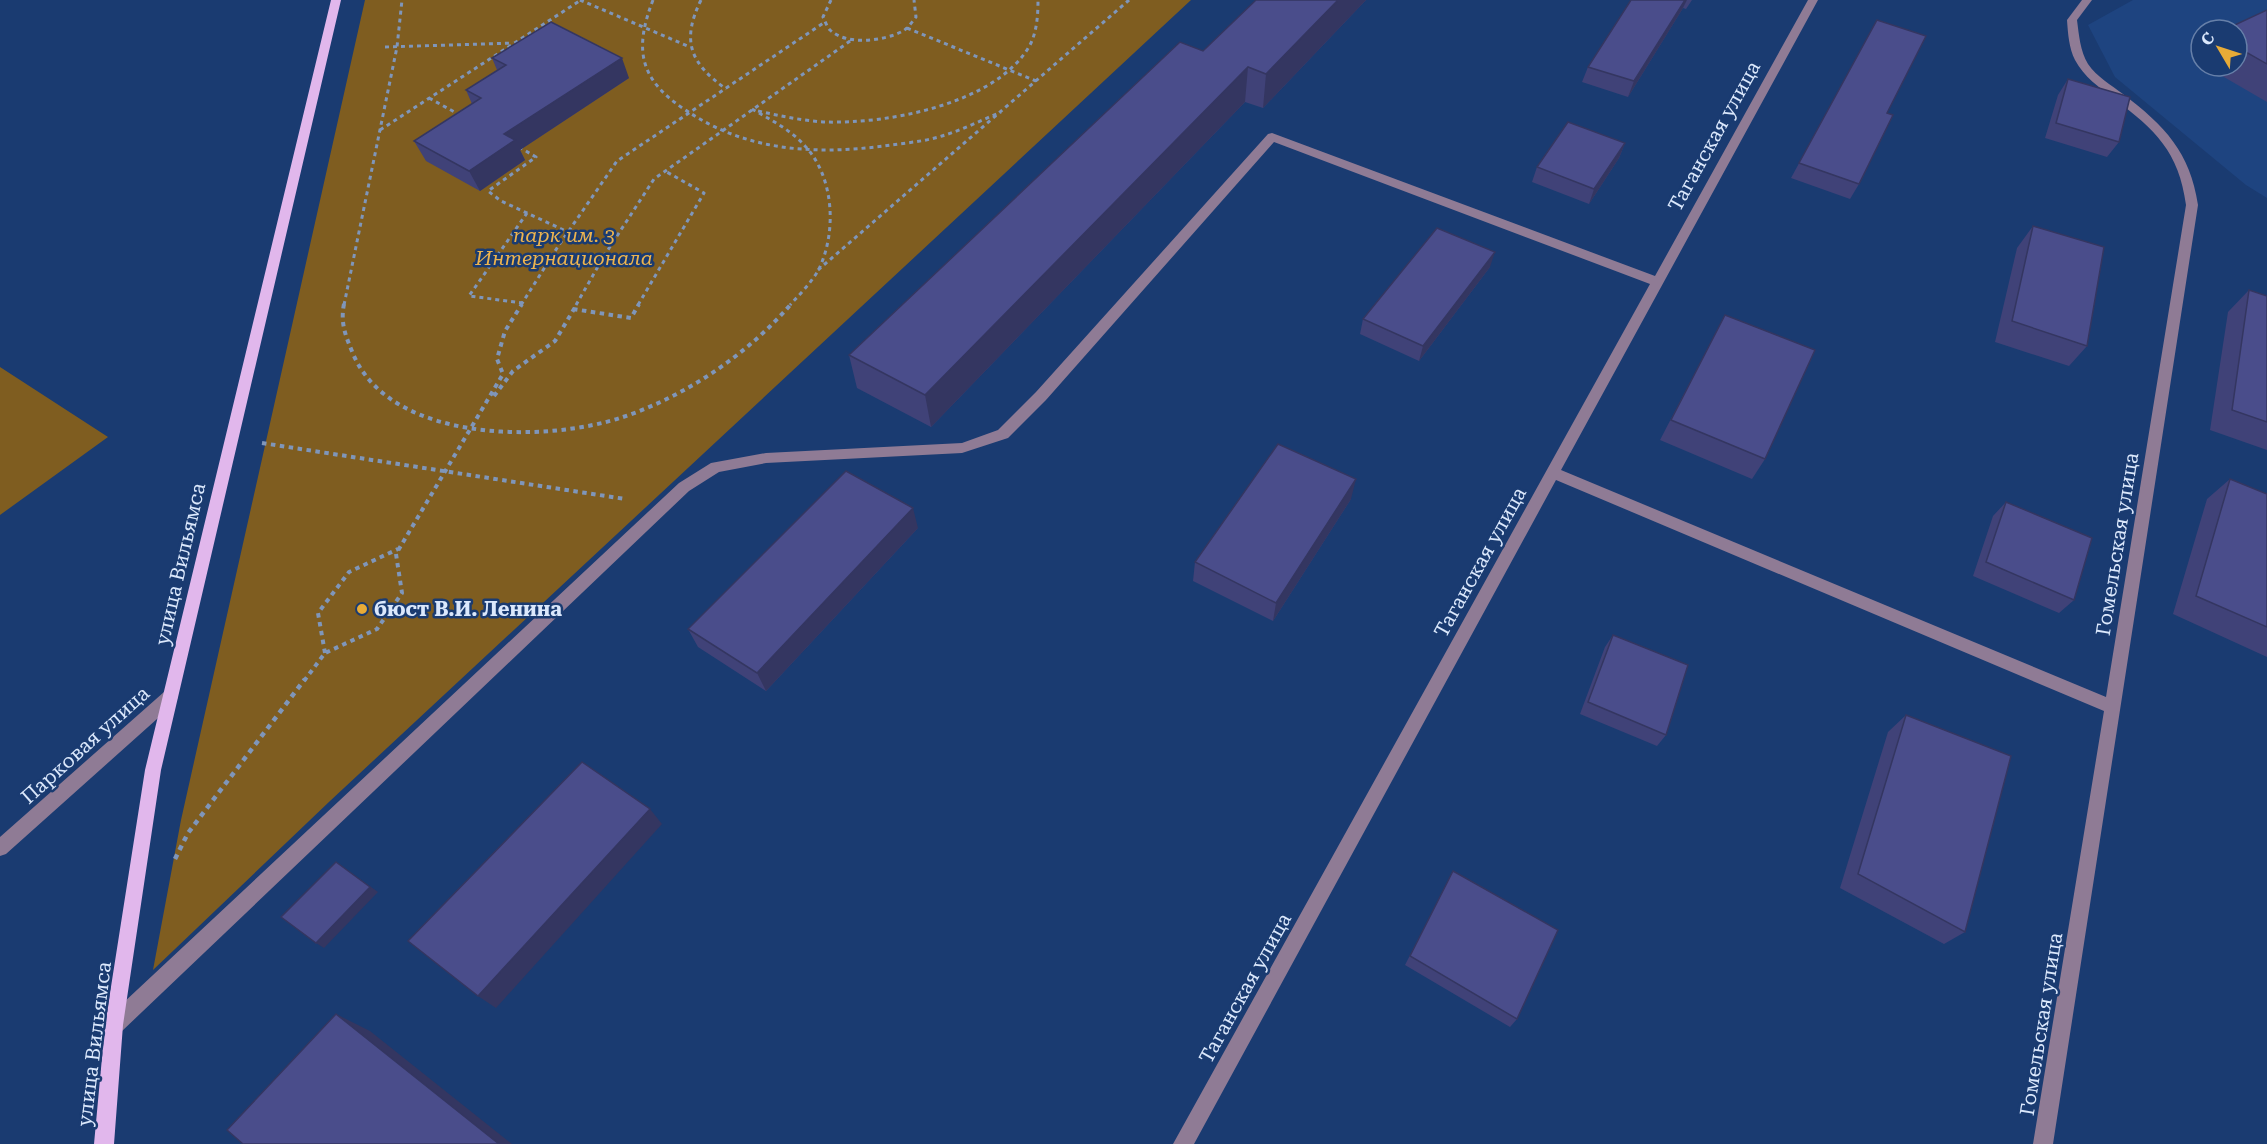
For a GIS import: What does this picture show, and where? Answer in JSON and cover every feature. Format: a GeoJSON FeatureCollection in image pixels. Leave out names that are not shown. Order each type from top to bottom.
{"type":"FeatureCollection","features":[{"type":"Feature","properties":{"kind":"main road","name":"улица Вильямса"},"geometry":{"type":"LineString","coordinates":[[104,1144],[114,1025],[153,770],[336,0]]}},
{"type":"Feature","properties":{"kind":"street","name":"Таганская улица"},"geometry":{"type":"LineString","coordinates":[[1183,1144],[1813,0]]}},
{"type":"Feature","properties":{"kind":"street","name":"Гомельская улица"},"geometry":{"type":"LineString","coordinates":[[2043,1144],[2192,206],[2191,183],[2171,142],[2151,121],[2092,77],[2080,60],[2072,21],[2087,0]]}},
{"type":"Feature","properties":{"kind":"street"},"geometry":{"type":"LineString","coordinates":[[114,1025],[684,487],[716,467],[766,458],[962,448],[1003,434],[1041,396],[1272,137],[1658,282]]}},
{"type":"Feature","properties":{"kind":"street"},"geometry":{"type":"LineString","coordinates":[[1553,473],[2113,707]]}},
{"type":"Feature","properties":{"kind":"street","name":"Парковая улица"},"geometry":{"type":"LineString","coordinates":[[0,848],[170,697]]}},
{"type":"Feature","properties":{"kind":"path"},"geometry":{"type":"LineString","coordinates":[[402,0],[397,47],[341,320],[351,350],[370,382],[393,400],[423,416],[471,429],[523,432],[577,428],[622,418],[670,398],[714,370],[785,313],[818,270],[1129,0]]}},
{"type":"Feature","properties":{"kind":"path"},"geometry":{"type":"LineString","coordinates":[[380,130],[580,0],[690,47]]}},
{"type":"Feature","properties":{"kind":"path"},"geometry":{"type":"LineString","coordinates":[[653,0],[643,27],[640,50],[652,84],[688,114],[719,132],[762,147],[842,152],[942,136],[1001,111]]}},
{"type":"Feature","properties":{"kind":"path"},"geometry":{"type":"LineString","coordinates":[[701,0],[690,19],[690,47],[707,77],[726,89]]}},
{"type":"Feature","properties":{"kind":"path"},"geometry":{"type":"LineString","coordinates":[[831,0],[824,9],[827,27],[837,34],[853,39],[883,39],[906,28],[915,18],[918,9],[914,0]]}},
{"type":"Feature","properties":{"kind":"path"},"geometry":{"type":"LineString","coordinates":[[752,108],[780,118],[819,121],[897,117],[959,99],[990,84],[1028,48],[1035,32],[1038,0]]}},
{"type":"Feature","properties":{"kind":"path"},"geometry":{"type":"LineString","coordinates":[[488,403],[503,374],[497,358],[505,331],[568,232],[617,161],[825,22]]}},
{"type":"Feature","properties":{"kind":"path"},"geometry":{"type":"LineString","coordinates":[[906,28],[1036,81]]}},
{"type":"Feature","properties":{"kind":"path"},"geometry":{"type":"LineString","coordinates":[[173,863],[189,833],[325,653],[377,629],[402,594],[396,554],[471,429],[513,370],[555,341],[604,256],[654,179],[853,39]]}},
{"type":"Feature","properties":{"kind":"path"},"geometry":{"type":"LineString","coordinates":[[385,48],[514,43]]}},
{"type":"Feature","properties":{"kind":"path"},"geometry":{"type":"LineString","coordinates":[[429,98],[468,120]]}},
{"type":"Feature","properties":{"kind":"path"},"geometry":{"type":"LineString","coordinates":[[752,108],[796,135],[810,151],[826,183],[830,209],[828,243],[818,270]]}},
{"type":"Feature","properties":{"kind":"path"},"geometry":{"type":"LineString","coordinates":[[517,146],[536,157],[488,191],[501,201],[568,232]]}},
{"type":"Feature","properties":{"kind":"path"},"geometry":{"type":"LineString","coordinates":[[573,309],[631,318],[704,193],[665,171]]}},
{"type":"Feature","properties":{"kind":"path"},"geometry":{"type":"LineString","coordinates":[[523,303],[469,296],[527,213]]}},
{"type":"Feature","properties":{"kind":"path"},"geometry":{"type":"LineString","coordinates":[[232,438],[664,506]]}},
{"type":"Feature","properties":{"kind":"path"},"geometry":{"type":"LineString","coordinates":[[325,653],[318,613],[348,572],[399,549]]}},
{"type":"Feature","properties":{"kind":"shaded area"},"geometry":{"type":"Polygon","coordinates":[[[2133,0],[2267,0],[2267,198],[2246,185],[2115,77],[2088,25],[2133,0]]]}},
{"type":"Feature","properties":{"kind":"green space","name":"парк им. 3 Интернационала"},"geometry":{"type":"Polygon","coordinates":[[[365,0],[1191,0],[330,801],[153,970],[181,820],[365,0]]]}},
{"type":"Feature","properties":{"kind":"green space"},"geometry":{"type":"Polygon","coordinates":[[[0,367],[108,437],[0,515],[0,367]]]}},
{"type":"Feature","properties":{"kind":"building"},"geometry":{"type":"Polygon","coordinates":[[[1256,0],[1338,0],[1266,74],[1248,67],[925,395],[849,355],[1180,42],[1203,51],[1256,0]]]}},
{"type":"Feature","properties":{"kind":"building"},"geometry":{"type":"Polygon","coordinates":[[[1631,0],[1685,0],[1634,81],[1588,67],[1631,0]]]}},
{"type":"Feature","properties":{"kind":"building"},"geometry":{"type":"Polygon","coordinates":[[[2267,10],[2267,64],[2249,54],[2249,18],[2267,10]]]}},
{"type":"Feature","properties":{"kind":"building"},"geometry":{"type":"Polygon","coordinates":[[[1877,20],[1926,36],[1887,113],[1893,115],[1859,184],[1799,163],[1877,20]]]}},
{"type":"Feature","properties":{"kind":"building"},"geometry":{"type":"Polygon","coordinates":[[[551,22],[622,58],[504,134],[515,140],[469,171],[414,141],[481,98],[466,90],[506,65],[492,58],[551,22]]]}},
{"type":"Feature","properties":{"kind":"building"},"geometry":{"type":"Polygon","coordinates":[[[2068,79],[2130,97],[2119,142],[2056,123],[2068,79]]]}},
{"type":"Feature","properties":{"kind":"building"},"geometry":{"type":"Polygon","coordinates":[[[1568,122],[1625,143],[1594,189],[1537,167],[1568,122]]]}},
{"type":"Feature","properties":{"kind":"building"},"geometry":{"type":"Polygon","coordinates":[[[2033,226],[2104,247],[2087,346],[2012,321],[2033,226]]]}},
{"type":"Feature","properties":{"kind":"building"},"geometry":{"type":"Polygon","coordinates":[[[1437,228],[1495,252],[1423,346],[1363,319],[1437,228]]]}},
{"type":"Feature","properties":{"kind":"building"},"geometry":{"type":"Polygon","coordinates":[[[2249,290],[2267,296],[2267,422],[2232,410],[2249,290]]]}},
{"type":"Feature","properties":{"kind":"building"},"geometry":{"type":"Polygon","coordinates":[[[1725,315],[1815,350],[1765,459],[1671,420],[1725,315]]]}},
{"type":"Feature","properties":{"kind":"building"},"geometry":{"type":"Polygon","coordinates":[[[1278,444],[1356,479],[1276,603],[1195,562],[1278,444]]]}},
{"type":"Feature","properties":{"kind":"building"},"geometry":{"type":"Polygon","coordinates":[[[846,471],[913,508],[757,673],[688,629],[846,471]]]}},
{"type":"Feature","properties":{"kind":"building"},"geometry":{"type":"Polygon","coordinates":[[[2230,479],[2267,494],[2267,627],[2196,596],[2230,479]]]}},
{"type":"Feature","properties":{"kind":"building"},"geometry":{"type":"Polygon","coordinates":[[[2006,502],[2092,538],[2074,600],[1986,562],[2006,502]]]}},
{"type":"Feature","properties":{"kind":"building"},"geometry":{"type":"Polygon","coordinates":[[[1613,635],[1688,665],[1666,735],[1588,702],[1613,635]]]}},
{"type":"Feature","properties":{"kind":"building"},"geometry":{"type":"Polygon","coordinates":[[[1906,715],[2011,756],[1965,932],[1858,874],[1906,715]]]}},
{"type":"Feature","properties":{"kind":"building"},"geometry":{"type":"Polygon","coordinates":[[[582,762],[650,809],[478,996],[408,941],[582,762]]]}},
{"type":"Feature","properties":{"kind":"building"},"geometry":{"type":"Polygon","coordinates":[[[336,862],[370,887],[316,943],[281,917],[336,862]]]}},
{"type":"Feature","properties":{"kind":"building"},"geometry":{"type":"Polygon","coordinates":[[[1453,871],[1558,930],[1517,1019],[1410,956],[1453,871]]]}},
{"type":"Feature","properties":{"kind":"building"},"geometry":{"type":"Polygon","coordinates":[[[336,1014],[499,1144],[243,1144],[227,1130],[336,1014]]]}},
{"type":"Feature","properties":{"kind":"place","name":"бюст В.И. Ленина"},"geometry":{"type":"Point","coordinates":[362,609]}}]}
